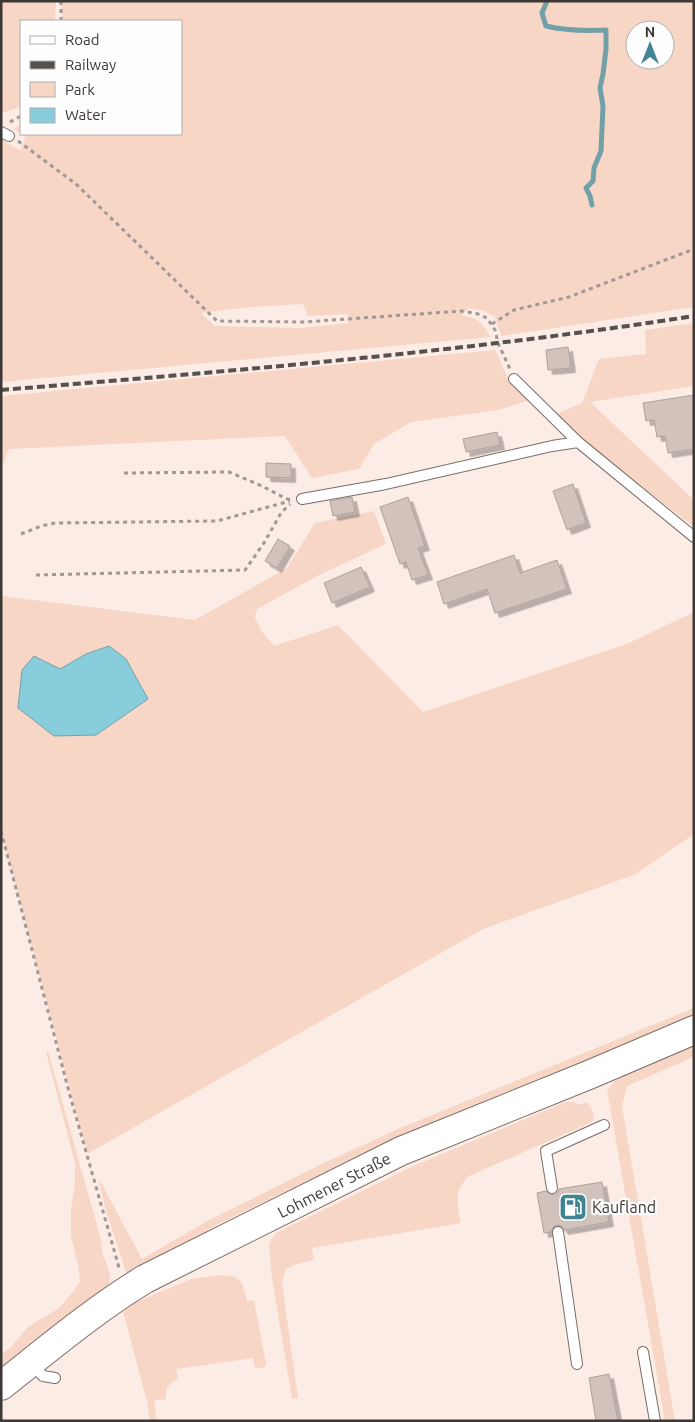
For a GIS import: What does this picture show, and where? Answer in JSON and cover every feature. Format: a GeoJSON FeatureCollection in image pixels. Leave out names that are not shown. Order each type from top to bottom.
{"type":"FeatureCollection","features":[{"type":"Feature","properties":{"kind":"main road","name":"Lohmener Straße"},"geometry":{"type":"LineString","coordinates":[[1,1386],[126,1291],[145,1279],[401,1151],[694,1030]]}},
{"type":"Feature","properties":{"kind":"lane"},"geometry":{"type":"LineString","coordinates":[[514,379],[578,442],[694,537]]}},
{"type":"Feature","properties":{"kind":"lane"},"geometry":{"type":"LineString","coordinates":[[297,500],[386,484],[552,446],[578,442]]}},
{"type":"Feature","properties":{"kind":"lane"},"geometry":{"type":"LineString","coordinates":[[552,1188],[546,1151],[604,1125]]}},
{"type":"Feature","properties":{"kind":"lane"},"geometry":{"type":"LineString","coordinates":[[558,1232],[578,1364]]}},
{"type":"Feature","properties":{"kind":"lane"},"geometry":{"type":"LineString","coordinates":[[643,1352],[655,1421]]}},
{"type":"Feature","properties":{"kind":"lane"},"geometry":{"type":"LineString","coordinates":[[30,1363],[42,1376],[55,1378]]}},
{"type":"Feature","properties":{"kind":"path"},"geometry":{"type":"LineString","coordinates":[[61,1],[61,20]]}},
{"type":"Feature","properties":{"kind":"path"},"geometry":{"type":"LineString","coordinates":[[5,134],[24,145],[76,184],[217,321],[304,322],[462,310],[487,318],[495,330],[498,343],[514,379]]}},
{"type":"Feature","properties":{"kind":"path"},"geometry":{"type":"LineString","coordinates":[[491,324],[514,310],[569,297],[694,249]]}},
{"type":"Feature","properties":{"kind":"path"},"geometry":{"type":"LineString","coordinates":[[124,473],[229,472],[281,496],[297,500]]}},
{"type":"Feature","properties":{"kind":"path"},"geometry":{"type":"LineString","coordinates":[[21,534],[55,523],[217,521],[297,500]]}},
{"type":"Feature","properties":{"kind":"path"},"geometry":{"type":"LineString","coordinates":[[36,575],[244,570],[264,543],[281,513],[297,500]]}},
{"type":"Feature","properties":{"kind":"path"},"geometry":{"type":"LineString","coordinates":[[1,831],[70,1092],[126,1291]]}},
{"type":"Feature","properties":{"kind":"green space"},"geometry":{"type":"Polygon","coordinates":[[[1,1],[56,1],[55,20],[20,20],[20,107],[1,113],[1,1]]]}},
{"type":"Feature","properties":{"kind":"green space"},"geometry":{"type":"Polygon","coordinates":[[[61,1],[694,1],[694,307],[501,336],[495,317],[484,311],[468,308],[462,316],[479,322],[490,337],[1,382],[1,140],[20,150],[26,138],[22,135],[182,135],[182,20],[63,20],[61,1]],[[303,304],[250,307],[201,313],[215,326],[301,328],[348,323],[347,314],[308,316],[303,304]]]}},
{"type":"Feature","properties":{"kind":"green space"},"geometry":{"type":"Polygon","coordinates":[[[20,125],[20,134],[14,129],[20,125]]]}},
{"type":"Feature","properties":{"kind":"green space"},"geometry":{"type":"Polygon","coordinates":[[[694,323],[694,386],[590,402],[694,500],[694,527],[568,429],[554,415],[582,403],[599,359],[646,354],[645,330],[694,323]]]}},
{"type":"Feature","properties":{"kind":"green space"},"geometry":{"type":"Polygon","coordinates":[[[495,350],[509,380],[530,400],[498,410],[411,422],[374,444],[359,469],[312,478],[285,436],[9,449],[1,469],[1,396],[495,350]]]}},
{"type":"Feature","properties":{"kind":"green space"},"geometry":{"type":"Polygon","coordinates":[[[374,511],[386,544],[317,576],[257,609],[255,618],[262,632],[274,646],[338,625],[423,712],[629,643],[694,612],[694,834],[636,874],[483,929],[87,1154],[1,831],[1,596],[195,620],[287,568],[315,523],[374,511]],[[86,654],[60,669],[33,656],[96,735],[148,699],[126,659],[86,654]]]}},
{"type":"Feature","properties":{"kind":"green space"},"geometry":{"type":"Polygon","coordinates":[[[694,1008],[694,1020],[330,1170],[213,1227],[136,1274],[126,1272],[106,1211],[98,1177],[142,1259],[207,1221],[398,1129],[694,1008]]]}},
{"type":"Feature","properties":{"kind":"green space"},"geometry":{"type":"Polygon","coordinates":[[[694,1043],[694,1057],[627,1086],[622,1106],[675,1421],[665,1421],[607,1090],[617,1079],[650,1061],[694,1043]]]}},
{"type":"Feature","properties":{"kind":"green space"},"geometry":{"type":"Polygon","coordinates":[[[48,1051],[100,1236],[103,1255],[110,1273],[109,1285],[100,1297],[52,1329],[1,1368],[1,1355],[11,1347],[29,1326],[58,1309],[80,1281],[71,1236],[75,1163],[46,1052],[48,1051]]]}},
{"type":"Feature","properties":{"kind":"green space"},"geometry":{"type":"Polygon","coordinates":[[[566,1102],[574,1102],[579,1105],[587,1102],[593,1112],[594,1118],[592,1122],[469,1176],[464,1181],[459,1192],[458,1203],[461,1223],[312,1248],[314,1260],[286,1269],[282,1283],[298,1398],[292,1399],[272,1279],[269,1244],[276,1233],[411,1167],[566,1102]]]}},
{"type":"Feature","properties":{"kind":"green space"},"geometry":{"type":"Polygon","coordinates":[[[219,1275],[232,1276],[240,1280],[247,1301],[254,1300],[266,1364],[264,1367],[255,1369],[253,1358],[176,1369],[178,1379],[168,1387],[166,1399],[154,1401],[157,1421],[150,1421],[147,1402],[123,1311],[136,1302],[191,1279],[219,1275]]]}},
{"type":"Feature","properties":{"kind":"water"},"geometry":{"type":"Polygon","coordinates":[[[109,646],[126,659],[148,699],[96,735],[54,736],[18,708],[22,670],[34,656],[60,669],[86,654],[109,646]]]}},
{"type":"Feature","properties":{"kind":"building"},"geometry":{"type":"Polygon","coordinates":[[[568,347],[571,368],[548,370],[546,350],[568,347]]]}},
{"type":"Feature","properties":{"kind":"building"},"geometry":{"type":"Polygon","coordinates":[[[694,395],[694,449],[668,453],[665,436],[657,437],[654,420],[646,421],[643,403],[694,395]]]}},
{"type":"Feature","properties":{"kind":"building"},"geometry":{"type":"Polygon","coordinates":[[[497,432],[500,445],[466,452],[463,439],[497,432]]]}},
{"type":"Feature","properties":{"kind":"building"},"geometry":{"type":"Polygon","coordinates":[[[266,463],[291,464],[291,478],[266,477],[266,463]]]}},
{"type":"Feature","properties":{"kind":"building"},"geometry":{"type":"Polygon","coordinates":[[[573,484],[586,523],[567,530],[553,491],[573,484]]]}},
{"type":"Feature","properties":{"kind":"building"},"geometry":{"type":"Polygon","coordinates":[[[352,497],[355,512],[333,516],[330,501],[352,497]]]}},
{"type":"Feature","properties":{"kind":"building"},"geometry":{"type":"Polygon","coordinates":[[[408,497],[425,546],[418,548],[428,575],[412,580],[406,562],[400,564],[380,507],[408,497]]]}},
{"type":"Feature","properties":{"kind":"building"},"geometry":{"type":"Polygon","coordinates":[[[278,539],[290,546],[277,568],[265,561],[278,539]]]}},
{"type":"Feature","properties":{"kind":"building"},"geometry":{"type":"Polygon","coordinates":[[[514,555],[520,573],[557,560],[567,589],[495,613],[487,589],[444,604],[437,582],[514,555]]]}},
{"type":"Feature","properties":{"kind":"building"},"geometry":{"type":"Polygon","coordinates":[[[361,567],[370,587],[332,603],[324,583],[361,567]]]}},
{"type":"Feature","properties":{"kind":"building","name":"Kaufland"},"geometry":{"type":"Polygon","coordinates":[[[602,1182],[609,1222],[564,1230],[561,1226],[557,1225],[553,1227],[551,1232],[544,1233],[537,1193],[546,1191],[554,1195],[559,1189],[602,1182]]]}},
{"type":"Feature","properties":{"kind":"building"},"geometry":{"type":"Polygon","coordinates":[[[609,1374],[618,1421],[596,1421],[589,1378],[609,1374]]]}},
{"type":"Feature","properties":{"kind":"waterway"},"geometry":{"type":"LineString","coordinates":[[547,1],[542,13],[546,26],[561,29],[606,30],[606,49],[600,88],[603,106],[601,151],[594,168],[593,181],[586,188],[592,205]]}},
{"type":"Feature","properties":{"kind":"railway"},"geometry":{"type":"LineString","coordinates":[[1,390],[262,368],[435,350],[608,329],[694,316]]}},
{"type":"Feature","properties":{"kind":"place","name":"Kaufland"},"geometry":{"type":"Point","coordinates":[573,1207]}}]}
